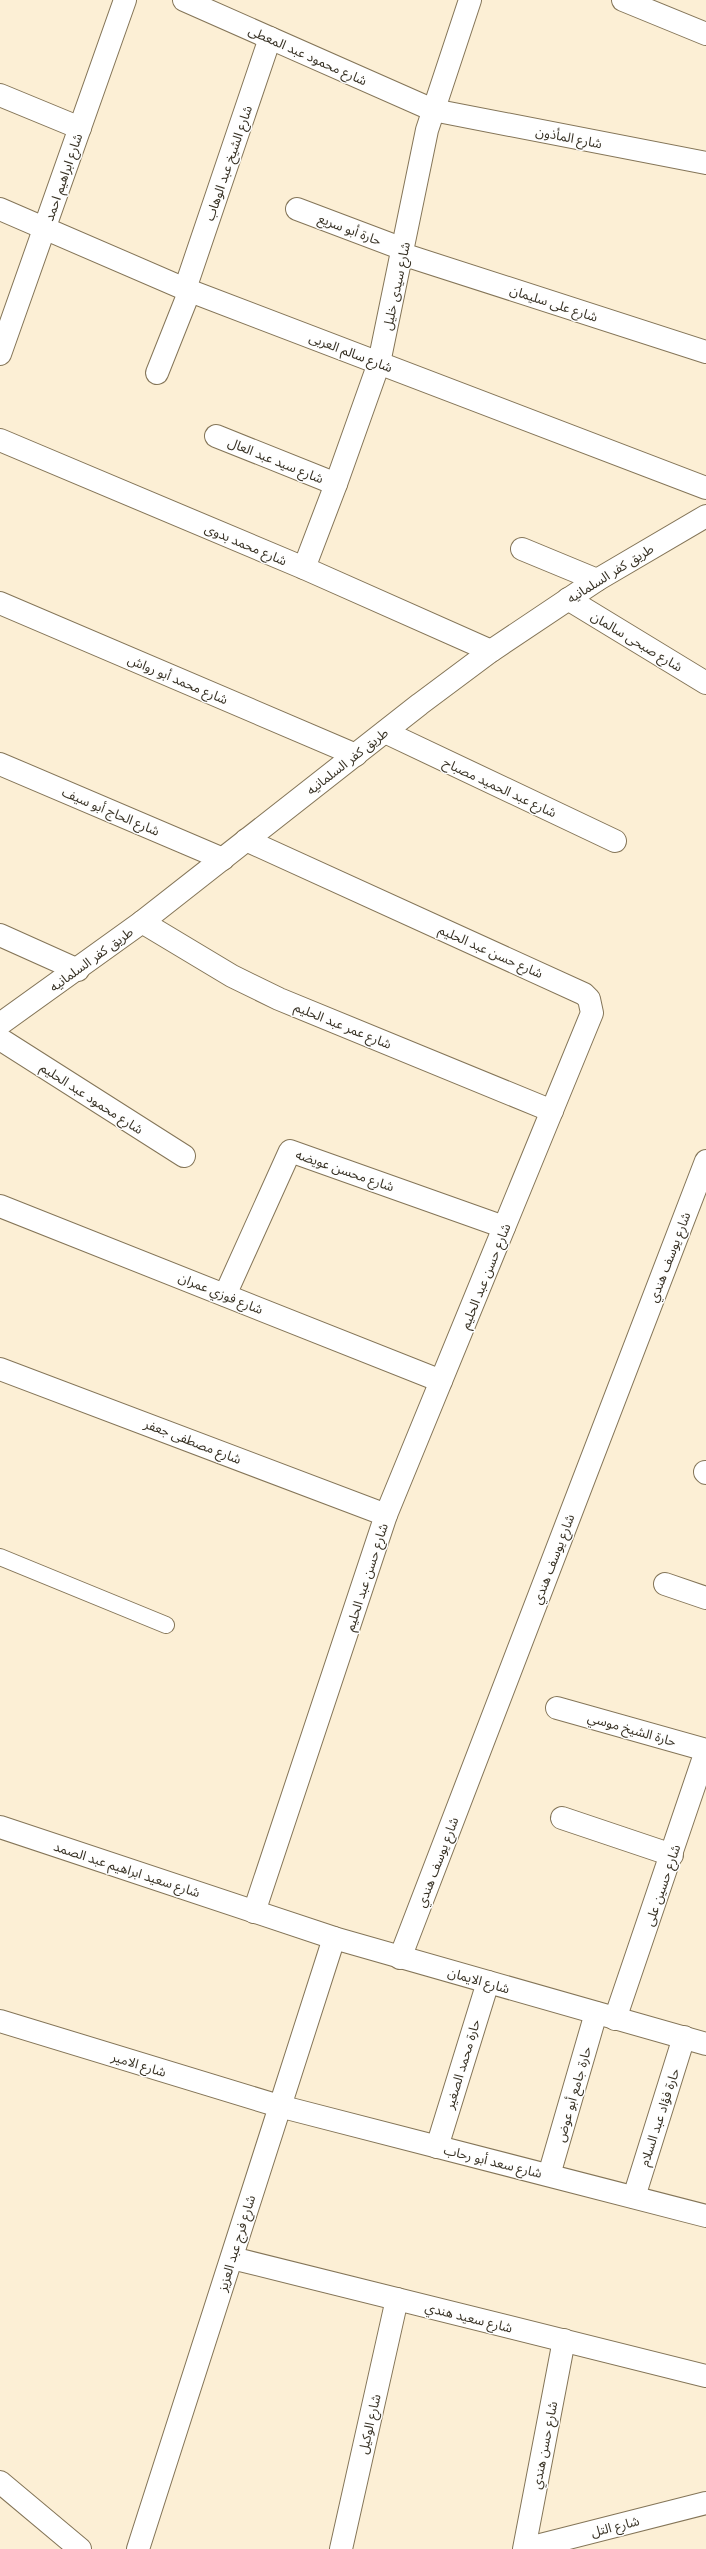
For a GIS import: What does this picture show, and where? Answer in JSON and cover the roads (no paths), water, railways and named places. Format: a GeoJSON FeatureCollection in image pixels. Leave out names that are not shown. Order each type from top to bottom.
{"type":"FeatureCollection","features":[{"type":"Feature","properties":{"kind":"street","name":"شارع ابراهيم احمد"},"geometry":{"type":"LineString","coordinates":[[0,354],[125,0]]}},
{"type":"Feature","properties":{"kind":"street","name":"شارع محمود عبد المعطى"},"geometry":{"type":"LineString","coordinates":[[184,0],[433,110]]}},
{"type":"Feature","properties":{"kind":"street","name":"شارع سيدى خليل"},"geometry":{"type":"LineString","coordinates":[[304,568],[379,363],[433,110],[470,0]]}},
{"type":"Feature","properties":{"kind":"street"},"geometry":{"type":"LineString","coordinates":[[623,0],[706,34]]}},
{"type":"Feature","properties":{"kind":"street","name":"شارع الشيخ عبد الوهاب"},"geometry":{"type":"LineString","coordinates":[[157,374],[188,289],[270,38]]}},
{"type":"Feature","properties":{"kind":"street"},"geometry":{"type":"LineString","coordinates":[[0,95],[80,128]]}},
{"type":"Feature","properties":{"kind":"street","name":"شارع المأذون"},"geometry":{"type":"LineString","coordinates":[[433,110],[706,163]]}},
{"type":"Feature","properties":{"kind":"street","name":"شارع سالم العربى"},"geometry":{"type":"LineString","coordinates":[[0,209],[188,289],[706,488]]}},
{"type":"Feature","properties":{"kind":"street","name":"حارة أبو سريع"},"geometry":{"type":"LineString","coordinates":[[297,209],[403,251]]}},
{"type":"Feature","properties":{"kind":"street","name":"شارع على سليمان"},"geometry":{"type":"LineString","coordinates":[[403,251],[706,352]]}},
{"type":"Feature","properties":{"kind":"street","name":"شارع سيد عبد العال"},"geometry":{"type":"LineString","coordinates":[[216,436],[336,484]]}},
{"type":"Feature","properties":{"kind":"street","name":"شارع محمد بدوى"},"geometry":{"type":"LineString","coordinates":[[0,440],[304,568],[491,651]]}},
{"type":"Feature","properties":{"kind":"street","name":"طريق كفر السلمانيه"},"geometry":{"type":"LineString","coordinates":[[0,1024],[78,970],[142,922],[491,651],[597,580],[706,516]]}},
{"type":"Feature","properties":{"kind":"street"},"geometry":{"type":"LineString","coordinates":[[522,549],[597,580]]}},
{"type":"Feature","properties":{"kind":"street","name":"شارع صبحى سالمان"},"geometry":{"type":"LineString","coordinates":[[568,599],[706,683]]}},
{"type":"Feature","properties":{"kind":"street","name":"شارع محمد أبو رواش"},"geometry":{"type":"LineString","coordinates":[[0,603],[356,755]]}},
{"type":"Feature","properties":{"kind":"street","name":"شارع عبد الحميد مصباح"},"geometry":{"type":"LineString","coordinates":[[385,732],[615,841]]}},
{"type":"Feature","properties":{"kind":"street","name":"شارع الحاج أبو سيف"},"geometry":{"type":"LineString","coordinates":[[0,764],[223,859]]}},
{"type":"Feature","properties":{"kind":"street","name":"شارع حسن عبد الحليم"},"geometry":{"type":"LineString","coordinates":[[246,840],[584,994],[592,1006],[592,1013],[386,1515],[254,1912]]}},
{"type":"Feature","properties":{"kind":"street","name":"شارع عمر عبد الحليم"},"geometry":{"type":"LineString","coordinates":[[142,922],[232,976],[279,999],[552,1110]]}},
{"type":"Feature","properties":{"kind":"street"},"geometry":{"type":"LineString","coordinates":[[0,935],[78,970]]}},
{"type":"Feature","properties":{"kind":"street","name":"شارع محمود عبد الحليم"},"geometry":{"type":"LineString","coordinates":[[0,1039],[184,1156]]}},
{"type":"Feature","properties":{"kind":"street","name":"شارع محسن عويضه"},"geometry":{"type":"LineString","coordinates":[[225,1295],[290,1151],[504,1228]]}},
{"type":"Feature","properties":{"kind":"street","name":"شارع يوسف هندي"},"geometry":{"type":"LineString","coordinates":[[400,1958],[706,1161]]}},
{"type":"Feature","properties":{"kind":"street","name":"شارع فوزي عمران"},"geometry":{"type":"LineString","coordinates":[[0,1206],[441,1381]]}},
{"type":"Feature","properties":{"kind":"street","name":"شارع مصطفى جعفر"},"geometry":{"type":"LineString","coordinates":[[0,1369],[386,1515]]}},
{"type":"Feature","properties":{"kind":"street"},"geometry":{"type":"LineString","coordinates":[[665,1584],[706,1598]]}},
{"type":"Feature","properties":{"kind":"street","name":"حارة الشيخ موسي"},"geometry":{"type":"LineString","coordinates":[[557,1708],[706,1750]]}},
{"type":"Feature","properties":{"kind":"street","name":"شارع حسين على"},"geometry":{"type":"LineString","coordinates":[[606,2016],[700,1786],[706,1750]]}},
{"type":"Feature","properties":{"kind":"street"},"geometry":{"type":"LineString","coordinates":[[562,1818],[672,1855]]}},
{"type":"Feature","properties":{"kind":"street","name":"شارع سعيد ابراهيم عبد الصمد"},"geometry":{"type":"LineString","coordinates":[[0,1827],[254,1912]]}},
{"type":"Feature","properties":{"kind":"street","name":"شارع الايمان"},"geometry":{"type":"LineString","coordinates":[[254,1912],[400,1958],[706,2044]]}},
{"type":"Feature","properties":{"kind":"street","name":"شارع فرج عبد العزيز"},"geometry":{"type":"LineString","coordinates":[[138,2549],[334,1938]]}},
{"type":"Feature","properties":{"kind":"street","name":"حارة محمد الصغير"},"geometry":{"type":"LineString","coordinates":[[437,2146],[488,1982]]}},
{"type":"Feature","properties":{"kind":"street","name":"حارة جامع أبو عوض"},"geometry":{"type":"LineString","coordinates":[[549,2175],[606,2016]]}},
{"type":"Feature","properties":{"kind":"street","name":"شارع الامير"},"geometry":{"type":"LineString","coordinates":[[0,2021],[279,2106]]}},
{"type":"Feature","properties":{"kind":"street","name":"حارة فؤاد عبد السلام"},"geometry":{"type":"LineString","coordinates":[[634,2197],[684,2038]]}},
{"type":"Feature","properties":{"kind":"street","name":"شارع سعد أبو رحاب"},"geometry":{"type":"LineString","coordinates":[[279,2106],[706,2216]]}},
{"type":"Feature","properties":{"kind":"street","name":"شارع سعيد هندي"},"geometry":{"type":"LineString","coordinates":[[232,2258],[706,2376]]}},
{"type":"Feature","properties":{"kind":"street","name":"شارع الوكيل"},"geometry":{"type":"LineString","coordinates":[[341,2549],[397,2299]]}},
{"type":"Feature","properties":{"kind":"street","name":"شارع حسن هندي"},"geometry":{"type":"LineString","coordinates":[[525,2549],[564,2340]]}},
{"type":"Feature","properties":{"kind":"street"},"geometry":{"type":"LineString","coordinates":[[0,2482],[80,2549]]}},
{"type":"Feature","properties":{"kind":"street","name":"شارع التل"},"geometry":{"type":"LineString","coordinates":[[525,2549],[705,2506]]}},
{"type":"Feature","properties":{"kind":"lane"},"geometry":{"type":"LineString","coordinates":[[0,1557],[166,1625]]}}]}
